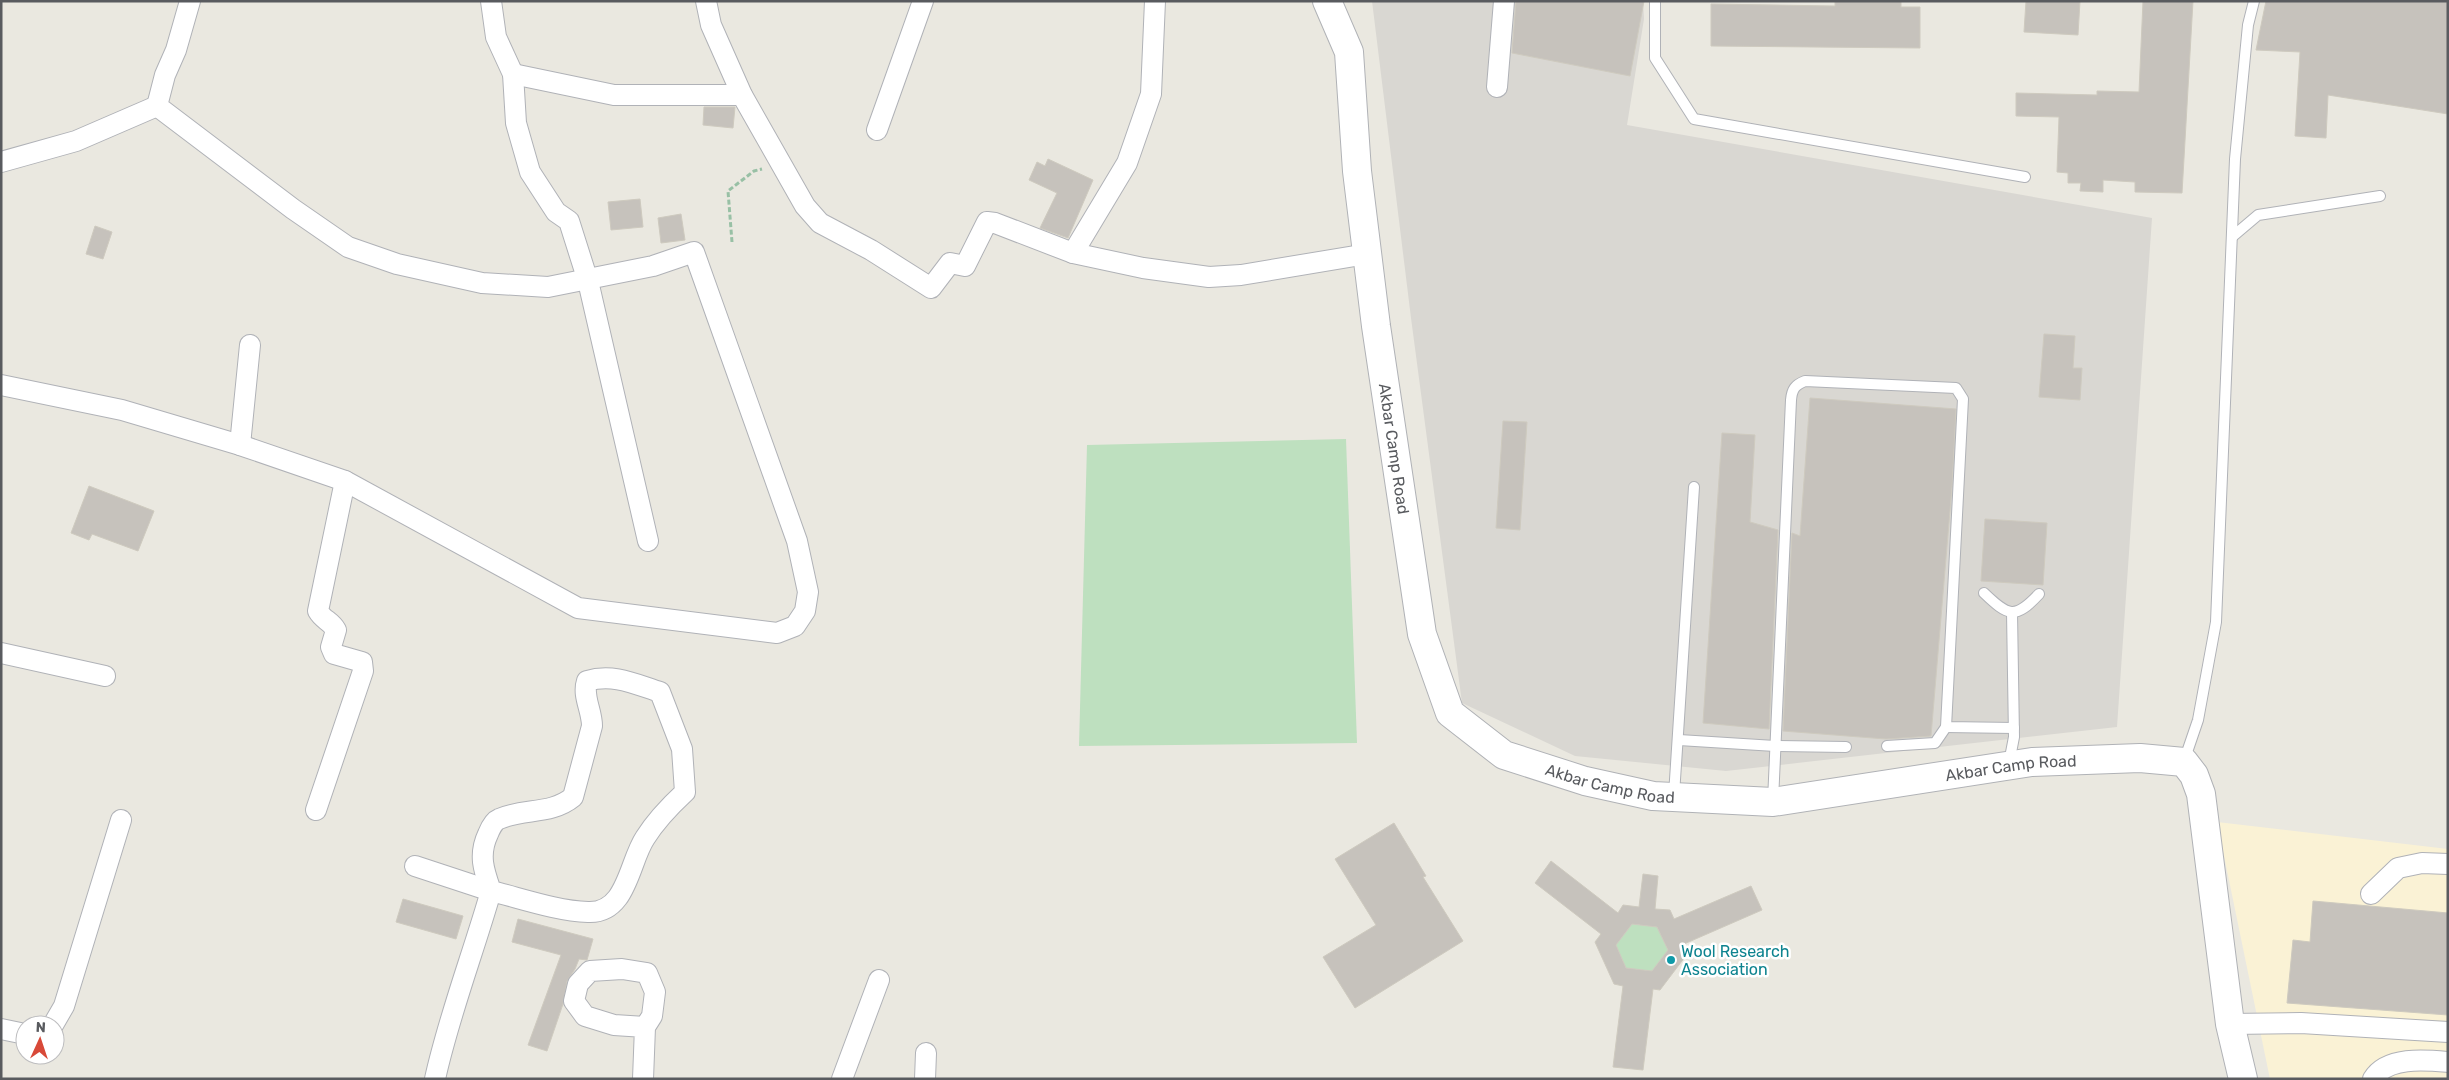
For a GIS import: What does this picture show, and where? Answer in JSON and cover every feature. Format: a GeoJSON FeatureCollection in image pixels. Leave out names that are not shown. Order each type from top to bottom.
{"type":"FeatureCollection","features":[{"type":"Feature","properties":{"kind":"street"},"geometry":{"type":"LineString","coordinates":[[157,106],[165,75],[176,50],[190,1]]}},
{"type":"Feature","properties":{"kind":"street"},"geometry":{"type":"LineString","coordinates":[[491,1],[496,37],[513,74],[516,123],[530,172],[556,212],[568,221],[588,281],[648,541]]}},
{"type":"Feature","properties":{"kind":"street"},"geometry":{"type":"LineString","coordinates":[[706,1],[711,25],[742,95],[805,206],[820,223],[871,250],[931,288],[950,263],[965,266],[986,222],[995,223],[1073,253],[1151,269],[1209,277],[1241,276],[1367,254]]}},
{"type":"Feature","properties":{"kind":"street"},"geometry":{"type":"LineString","coordinates":[[877,130],[923,1]]}},
{"type":"Feature","properties":{"kind":"street"},"geometry":{"type":"LineString","coordinates":[[1073,253],[1127,163],[1151,94],[1155,1]]}},
{"type":"Feature","properties":{"kind":"street","name":"Akbar Camp Road"},"geometry":{"type":"LineString","coordinates":[[1327,1],[1349,52],[1358,172],[1367,254],[1398,486],[1422,634],[1450,713],[1504,755],[1585,781],[1653,796],[1773,802],[2032,762],[2140,758],[2184,762]]}},
{"type":"Feature","properties":{"kind":"street"},"geometry":{"type":"LineString","coordinates":[[1497,87],[1504,1]]}},
{"type":"Feature","properties":{"kind":"street"},"geometry":{"type":"LineString","coordinates":[[513,74],[614,95],[742,95]]}},
{"type":"Feature","properties":{"kind":"street"},"geometry":{"type":"LineString","coordinates":[[1,162],[76,141],[157,106]]}},
{"type":"Feature","properties":{"kind":"street"},"geometry":{"type":"LineString","coordinates":[[1,386],[122,410],[240,445],[345,481],[578,608],[708,624],[753,632],[777,633],[795,626],[805,611],[808,592],[797,541],[694,252],[653,266],[588,281],[548,287],[482,283],[397,264],[348,247],[293,209],[157,106]]}},
{"type":"Feature","properties":{"kind":"street"},"geometry":{"type":"LineString","coordinates":[[240,445],[250,345]]}},
{"type":"Feature","properties":{"kind":"street"},"geometry":{"type":"LineString","coordinates":[[316,810],[363,671],[362,662],[334,654],[331,647],[336,630],[331,622],[322,618],[318,611],[345,481]]}},
{"type":"Feature","properties":{"kind":"street"},"geometry":{"type":"LineString","coordinates":[[1,653],[105,676]]}},
{"type":"Feature","properties":{"kind":"street"},"geometry":{"type":"LineString","coordinates":[[414,866],[491,891],[518,899],[589,912],[603,909],[613,903],[622,892],[644,838],[685,792],[682,749],[660,692],[620,678],[599,677],[587,681],[584,690],[592,717],[592,726],[574,797],[556,808],[498,820],[490,830],[482,852],[482,862],[491,891],[479,934],[443,1042],[435,1079]]}},
{"type":"Feature","properties":{"kind":"street"},"geometry":{"type":"LineString","coordinates":[[2184,762],[2194,775],[2201,794],[2230,1024],[2243,1079]]}},
{"type":"Feature","properties":{"kind":"street"},"geometry":{"type":"LineString","coordinates":[[59,1015],[64,1006],[121,820]]}},
{"type":"Feature","properties":{"kind":"street"},"geometry":{"type":"LineString","coordinates":[[2371,894],[2398,868],[2422,863],[2448,864]]}},
{"type":"Feature","properties":{"kind":"street"},"geometry":{"type":"LineString","coordinates":[[842,1079],[879,980]]}},
{"type":"Feature","properties":{"kind":"street"},"geometry":{"type":"LineString","coordinates":[[2230,1024],[2302,1023],[2448,1032]]}},
{"type":"Feature","properties":{"kind":"street"},"geometry":{"type":"LineString","coordinates":[[643,1079],[645,1027]]}},
{"type":"Feature","properties":{"kind":"street"},"geometry":{"type":"LineString","coordinates":[[1,1029],[15,1032]]}},
{"type":"Feature","properties":{"kind":"street"},"geometry":{"type":"LineString","coordinates":[[925,1079],[926,1052]]}},
{"type":"Feature","properties":{"kind":"street"},"geometry":{"type":"LineString","coordinates":[[2373,1079],[2376,1074],[2404,1060],[2448,1062]]}},
{"type":"Feature","properties":{"kind":"lane"},"geometry":{"type":"LineString","coordinates":[[1655,1],[1655,58],[1694,119],[2025,178]]}},
{"type":"Feature","properties":{"kind":"lane"},"geometry":{"type":"LineString","coordinates":[[2184,762],[2198,720],[2216,622],[2235,159],[2248,25],[2254,1]]}},
{"type":"Feature","properties":{"kind":"lane"},"geometry":{"type":"LineString","coordinates":[[2232,237],[2258,215],[2380,196]]}},
{"type":"Feature","properties":{"kind":"lane"},"geometry":{"type":"LineString","coordinates":[[1773,802],[1791,400],[1792,391],[1796,385],[1805,381],[1956,388],[1963,399],[1946,727],[1935,743],[1887,746]]}},
{"type":"Feature","properties":{"kind":"lane"},"geometry":{"type":"LineString","coordinates":[[1674,797],[1694,487]]}},
{"type":"Feature","properties":{"kind":"lane"},"geometry":{"type":"LineString","coordinates":[[1984,593],[2000,608],[2012,612],[2025,609],[2039,594]]}},
{"type":"Feature","properties":{"kind":"lane"},"geometry":{"type":"LineString","coordinates":[[2009,765],[2014,728],[2012,612]]}},
{"type":"Feature","properties":{"kind":"lane"},"geometry":{"type":"LineString","coordinates":[[1946,727],[2014,728]]}},
{"type":"Feature","properties":{"kind":"lane"},"geometry":{"type":"LineString","coordinates":[[1679,740],[1775,746],[1846,747]]}},
{"type":"Feature","properties":{"kind":"path"},"geometry":{"type":"LineString","coordinates":[[732,242],[728,191],[754,171],[782,164]]}},
{"type":"Feature","properties":{"kind":"shaded area"},"geometry":{"type":"Polygon","coordinates":[[[1372,1],[1643,1],[1644,19],[1627,125],[2152,218],[2117,727],[1726,771],[1575,756],[1462,703],[1411,318],[1372,1]]]}},
{"type":"Feature","properties":{"kind":"shaded area"},"geometry":{"type":"Polygon","coordinates":[[[2217,822],[2448,849],[2448,1079],[2270,1079],[2217,822]]]}},
{"type":"Feature","properties":{"kind":"green space"},"geometry":{"type":"Polygon","coordinates":[[[1346,439],[1357,743],[1079,746],[1087,445],[1346,439]]]}},
{"type":"Feature","properties":{"kind":"green space"},"geometry":{"type":"Polygon","coordinates":[[[1632,924],[1657,927],[1668,950],[1652,971],[1626,968],[1616,945],[1632,924]]]}},
{"type":"Feature","properties":{"kind":"building"},"geometry":{"type":"Polygon","coordinates":[[[1516,1],[1644,1],[1630,76],[1512,53],[1516,1]]]}},
{"type":"Feature","properties":{"kind":"building"},"geometry":{"type":"Polygon","coordinates":[[[1835,1],[1901,1],[1901,7],[1920,7],[1920,48],[1711,46],[1711,4],[1835,6],[1835,1]]]}},
{"type":"Feature","properties":{"kind":"building"},"geometry":{"type":"Polygon","coordinates":[[[2026,1],[2080,1],[2078,35],[2024,32],[2026,1]]]}},
{"type":"Feature","properties":{"kind":"building"},"geometry":{"type":"Polygon","coordinates":[[[2143,1],[2193,1],[2182,193],[2135,192],[2135,182],[2103,180],[2103,192],[2080,191],[2081,183],[2068,183],[2068,173],[2057,172],[2059,117],[2016,116],[2016,93],[2097,95],[2097,91],[2139,92],[2143,1]]]}},
{"type":"Feature","properties":{"kind":"building"},"geometry":{"type":"Polygon","coordinates":[[[2266,1],[2448,1],[2448,114],[2328,95],[2326,138],[2295,136],[2300,52],[2256,50],[2266,1]]]}},
{"type":"Feature","properties":{"kind":"building"},"geometry":{"type":"Polygon","coordinates":[[[704,107],[735,107],[733,128],[703,125],[704,107]]]}},
{"type":"Feature","properties":{"kind":"building"},"geometry":{"type":"Polygon","coordinates":[[[1048,159],[1093,180],[1068,238],[1040,228],[1057,193],[1029,180],[1037,162],[1045,166],[1048,159]]]}},
{"type":"Feature","properties":{"kind":"building"},"geometry":{"type":"Polygon","coordinates":[[[640,199],[643,227],[611,230],[608,202],[640,199]]]}},
{"type":"Feature","properties":{"kind":"building"},"geometry":{"type":"Polygon","coordinates":[[[681,214],[685,240],[661,243],[658,218],[681,214]]]}},
{"type":"Feature","properties":{"kind":"building"},"geometry":{"type":"Polygon","coordinates":[[[95,226],[112,232],[103,259],[86,254],[95,226]]]}},
{"type":"Feature","properties":{"kind":"building"},"geometry":{"type":"Polygon","coordinates":[[[2044,334],[2075,336],[2073,368],[2082,368],[2080,400],[2039,397],[2044,334]]]}},
{"type":"Feature","properties":{"kind":"building"},"geometry":{"type":"Polygon","coordinates":[[[1810,398],[1956,409],[1952,487],[1931,736],[1886,739],[1783,731],[1792,533],[1800,536],[1810,398]]]}},
{"type":"Feature","properties":{"kind":"building"},"geometry":{"type":"Polygon","coordinates":[[[1503,421],[1527,422],[1520,530],[1496,528],[1503,421]]]}},
{"type":"Feature","properties":{"kind":"building"},"geometry":{"type":"Polygon","coordinates":[[[1722,433],[1755,435],[1750,522],[1778,530],[1769,729],[1703,723],[1722,433]]]}},
{"type":"Feature","properties":{"kind":"building"},"geometry":{"type":"Polygon","coordinates":[[[89,486],[154,511],[138,551],[92,534],[89,540],[71,533],[89,486]]]}},
{"type":"Feature","properties":{"kind":"building"},"geometry":{"type":"Polygon","coordinates":[[[1985,519],[2047,523],[2043,585],[1981,581],[1985,519]]]}},
{"type":"Feature","properties":{"kind":"building"},"geometry":{"type":"Polygon","coordinates":[[[1394,823],[1426,876],[1423,877],[1463,941],[1355,1008],[1323,957],[1376,925],[1335,859],[1394,823]]]}},
{"type":"Feature","properties":{"kind":"building","name":"Wool Research Association"},"geometry":{"type":"Polygon","coordinates":[[[1551,861],[1618,913],[1623,905],[1639,907],[1643,874],[1658,876],[1655,909],[1670,910],[1674,919],[1751,886],[1762,910],[1684,944],[1688,953],[1660,990],[1653,989],[1643,1070],[1613,1067],[1623,986],[1614,984],[1595,942],[1601,934],[1535,883],[1551,861]],[[1632,924],[1616,945],[1626,968],[1652,971],[1668,950],[1657,927],[1632,924]]]}},
{"type":"Feature","properties":{"kind":"building"},"geometry":{"type":"Polygon","coordinates":[[[403,899],[463,916],[456,939],[396,922],[403,899]]]}},
{"type":"Feature","properties":{"kind":"building"},"geometry":{"type":"Polygon","coordinates":[[[2313,901],[2448,913],[2448,1015],[2287,1003],[2293,940],[2310,942],[2313,901]]]}},
{"type":"Feature","properties":{"kind":"building"},"geometry":{"type":"Polygon","coordinates":[[[518,919],[593,939],[587,960],[579,959],[567,981],[563,1004],[547,1051],[528,1045],[561,955],[512,942],[518,919]]]}},
{"type":"Feature","properties":{"kind":"place","name":"Wool Research Association"},"geometry":{"type":"Point","coordinates":[1671,960]}}]}
